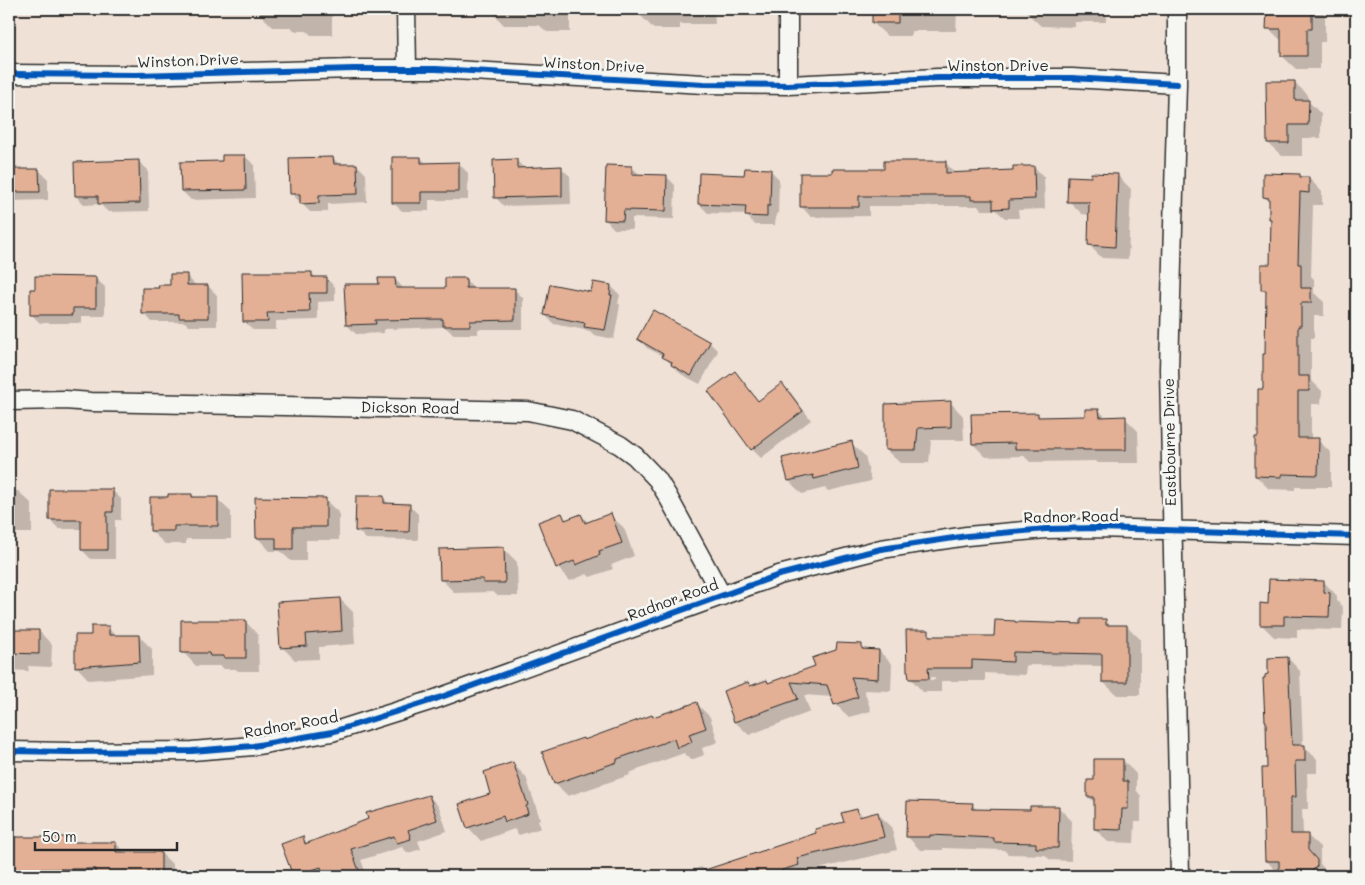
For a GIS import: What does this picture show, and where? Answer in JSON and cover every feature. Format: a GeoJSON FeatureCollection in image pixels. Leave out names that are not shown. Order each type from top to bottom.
{"type":"FeatureCollection","features":[{"type":"Feature","properties":{"kind":"street"},"geometry":{"type":"LineString","coordinates":[[406,9],[407,70]]}},
{"type":"Feature","properties":{"kind":"street"},"geometry":{"type":"LineString","coordinates":[[788,9],[788,85]]}},
{"type":"Feature","properties":{"kind":"street","name":"Eastbourne Drive"},"geometry":{"type":"LineString","coordinates":[[1177,9],[1177,84],[1169,369],[1180,876]]}},
{"type":"Feature","properties":{"kind":"street","name":"Winston Drive"},"geometry":{"type":"LineString","coordinates":[[9,74],[136,75],[314,70],[467,70],[704,84],[788,85],[938,78],[1072,78],[1177,84]]}},
{"type":"Feature","properties":{"kind":"street","name":"Dickson Road"},"geometry":{"type":"LineString","coordinates":[[9,401],[65,400],[528,411],[572,420],[620,445],[651,472],[674,507],[722,596]]}},
{"type":"Feature","properties":{"kind":"street","name":"Radnor Road"},"geometry":{"type":"LineString","coordinates":[[9,751],[192,751],[253,746],[332,732],[433,700],[779,575],[855,554],[968,536],[1046,529],[1098,528],[1356,536]]}},
{"type":"Feature","properties":{"kind":"building"},"geometry":{"type":"Polygon","coordinates":[[[872,9],[898,9],[898,23],[872,23],[872,9]]]}},
{"type":"Feature","properties":{"kind":"building"},"geometry":{"type":"Polygon","coordinates":[[[1267,9],[1312,9],[1312,29],[1307,29],[1307,56],[1281,56],[1281,29],[1266,29],[1267,9]]]}},
{"type":"Feature","properties":{"kind":"building"},"geometry":{"type":"Polygon","coordinates":[[[1266,81],[1295,81],[1295,100],[1309,100],[1308,125],[1289,125],[1289,143],[1267,143],[1266,81]]]}},
{"type":"Feature","properties":{"kind":"building"},"geometry":{"type":"Polygon","coordinates":[[[222,155],[245,155],[246,190],[181,191],[180,162],[222,161],[222,155]]]}},
{"type":"Feature","properties":{"kind":"building"},"geometry":{"type":"Polygon","coordinates":[[[333,157],[334,164],[357,164],[358,194],[319,195],[319,203],[300,204],[300,194],[290,194],[289,158],[333,157]]]}},
{"type":"Feature","properties":{"kind":"building"},"geometry":{"type":"Polygon","coordinates":[[[392,157],[421,157],[421,163],[459,162],[459,192],[421,192],[421,203],[392,203],[392,157]]]}},
{"type":"Feature","properties":{"kind":"building"},"geometry":{"type":"Polygon","coordinates":[[[517,159],[517,168],[562,166],[562,196],[494,198],[493,160],[517,159]]]}},
{"type":"Feature","properties":{"kind":"building"},"geometry":{"type":"Polygon","coordinates":[[[139,160],[140,203],[98,204],[98,196],[75,196],[74,162],[139,160]]]}},
{"type":"Feature","properties":{"kind":"building"},"geometry":{"type":"Polygon","coordinates":[[[884,161],[946,161],[946,173],[1013,170],[1013,166],[1034,166],[1035,199],[1009,200],[1009,208],[993,209],[993,200],[971,200],[971,196],[859,196],[859,207],[800,207],[800,173],[832,173],[832,169],[884,169],[884,161]]]}},
{"type":"Feature","properties":{"kind":"building"},"geometry":{"type":"Polygon","coordinates":[[[606,165],[632,166],[632,174],[667,175],[666,211],[624,210],[623,221],[604,220],[606,165]]]}},
{"type":"Feature","properties":{"kind":"building"},"geometry":{"type":"Polygon","coordinates":[[[745,168],[771,169],[770,206],[767,206],[767,217],[745,216],[746,206],[698,204],[699,173],[744,175],[745,168]]]}},
{"type":"Feature","properties":{"kind":"building"},"geometry":{"type":"Polygon","coordinates":[[[9,169],[39,169],[40,192],[9,192],[9,169]]]}},
{"type":"Feature","properties":{"kind":"building"},"geometry":{"type":"Polygon","coordinates":[[[1091,173],[1118,174],[1115,247],[1088,245],[1089,202],[1067,202],[1068,176],[1091,177],[1091,173]]]}},
{"type":"Feature","properties":{"kind":"building"},"geometry":{"type":"Polygon","coordinates":[[[1263,173],[1300,174],[1300,177],[1309,177],[1309,193],[1300,192],[1298,264],[1301,264],[1301,288],[1311,288],[1311,303],[1301,303],[1301,326],[1298,326],[1298,376],[1309,376],[1309,391],[1298,391],[1298,438],[1319,438],[1318,475],[1282,474],[1282,477],[1255,476],[1255,437],[1258,437],[1258,389],[1263,389],[1263,354],[1265,354],[1266,290],[1261,290],[1261,264],[1270,264],[1271,219],[1269,219],[1269,198],[1263,197],[1263,173]]]}},
{"type":"Feature","properties":{"kind":"building"},"geometry":{"type":"Polygon","coordinates":[[[242,272],[312,272],[312,277],[327,277],[327,293],[309,293],[310,312],[267,313],[268,322],[243,322],[242,272]]]}},
{"type":"Feature","properties":{"kind":"building"},"geometry":{"type":"Polygon","coordinates":[[[170,274],[187,274],[187,285],[208,285],[208,318],[179,318],[179,314],[142,314],[142,288],[159,288],[158,285],[170,285],[170,274]]]}},
{"type":"Feature","properties":{"kind":"building"},"geometry":{"type":"Polygon","coordinates":[[[35,276],[96,277],[96,308],[73,308],[73,315],[30,315],[30,289],[35,289],[35,276]]]}},
{"type":"Feature","properties":{"kind":"building"},"geometry":{"type":"Polygon","coordinates":[[[378,278],[395,278],[396,288],[445,288],[445,278],[466,278],[466,288],[515,288],[515,320],[470,321],[470,326],[443,326],[443,319],[375,320],[376,324],[346,325],[344,284],[379,284],[378,278]]]}},
{"type":"Feature","properties":{"kind":"building"},"geometry":{"type":"Polygon","coordinates":[[[593,282],[611,285],[610,295],[612,295],[605,330],[584,327],[585,323],[544,315],[550,284],[591,292],[593,282]]]}},
{"type":"Feature","properties":{"kind":"building"},"geometry":{"type":"Polygon","coordinates":[[[653,310],[710,342],[691,376],[671,365],[672,362],[662,357],[663,354],[637,339],[653,310]]]}},
{"type":"Feature","properties":{"kind":"building"},"geometry":{"type":"Polygon","coordinates":[[[735,371],[758,401],[782,383],[803,411],[751,450],[708,391],[735,371]]]}},
{"type":"Feature","properties":{"kind":"building"},"geometry":{"type":"Polygon","coordinates":[[[951,401],[951,427],[918,428],[916,450],[885,450],[885,404],[951,401]]]}},
{"type":"Feature","properties":{"kind":"building"},"geometry":{"type":"Polygon","coordinates":[[[1085,409],[1099,409],[1100,417],[1126,416],[1126,450],[1015,449],[1015,443],[972,444],[971,414],[1038,413],[1038,417],[1085,416],[1085,409]]]}},
{"type":"Feature","properties":{"kind":"building"},"geometry":{"type":"Polygon","coordinates":[[[852,441],[858,468],[814,479],[813,475],[788,481],[782,458],[852,441]]]}},
{"type":"Feature","properties":{"kind":"building"},"geometry":{"type":"Polygon","coordinates":[[[49,489],[113,489],[113,512],[107,512],[107,550],[81,550],[81,520],[49,520],[49,489]]]}},
{"type":"Feature","properties":{"kind":"building"},"geometry":{"type":"Polygon","coordinates":[[[168,494],[192,494],[192,497],[218,497],[218,526],[174,526],[174,531],[150,531],[150,497],[168,497],[168,494]]]}},
{"type":"Feature","properties":{"kind":"building"},"geometry":{"type":"Polygon","coordinates":[[[356,496],[384,496],[384,503],[410,504],[409,532],[355,531],[356,496]]]}},
{"type":"Feature","properties":{"kind":"building"},"geometry":{"type":"Polygon","coordinates":[[[255,497],[326,498],[326,527],[293,527],[293,549],[276,549],[276,538],[256,538],[255,497]]]}},
{"type":"Feature","properties":{"kind":"building"},"geometry":{"type":"Polygon","coordinates":[[[562,513],[565,520],[581,514],[585,523],[611,513],[622,543],[599,551],[600,555],[576,565],[574,561],[556,568],[538,522],[562,513]]]}},
{"type":"Feature","properties":{"kind":"building"},"geometry":{"type":"Polygon","coordinates":[[[504,547],[505,583],[483,583],[483,579],[440,580],[439,549],[504,547]]]}},
{"type":"Feature","properties":{"kind":"building"},"geometry":{"type":"Polygon","coordinates":[[[1269,579],[1324,581],[1324,592],[1330,593],[1329,617],[1284,616],[1284,625],[1260,625],[1260,603],[1268,604],[1269,579]]]}},
{"type":"Feature","properties":{"kind":"building"},"geometry":{"type":"Polygon","coordinates":[[[340,598],[342,631],[306,634],[307,646],[280,648],[277,602],[340,598]]]}},
{"type":"Feature","properties":{"kind":"building"},"geometry":{"type":"Polygon","coordinates":[[[1081,619],[1106,619],[1106,625],[1127,625],[1127,682],[1102,682],[1102,654],[1013,652],[1013,662],[972,660],[972,668],[928,668],[929,679],[909,679],[907,671],[906,630],[929,630],[929,636],[994,636],[995,620],[1081,624],[1081,619]]]}},
{"type":"Feature","properties":{"kind":"building"},"geometry":{"type":"Polygon","coordinates":[[[181,620],[246,620],[246,658],[224,658],[224,656],[210,656],[209,653],[181,653],[181,620]]]}},
{"type":"Feature","properties":{"kind":"building"},"geometry":{"type":"Polygon","coordinates":[[[91,626],[109,626],[109,635],[139,635],[140,662],[75,667],[75,635],[91,635],[91,626]]]}},
{"type":"Feature","properties":{"kind":"building"},"geometry":{"type":"Polygon","coordinates":[[[9,630],[39,630],[39,654],[9,653],[9,630]]]}},
{"type":"Feature","properties":{"kind":"building"},"geometry":{"type":"Polygon","coordinates":[[[837,643],[862,644],[862,649],[879,650],[878,679],[851,677],[858,697],[834,705],[827,685],[791,682],[798,699],[734,722],[723,691],[748,682],[750,686],[767,680],[768,683],[815,666],[812,658],[836,650],[837,643]]]}},
{"type":"Feature","properties":{"kind":"building"},"geometry":{"type":"Polygon","coordinates":[[[1288,657],[1292,745],[1305,745],[1305,761],[1295,761],[1296,797],[1291,797],[1291,834],[1308,834],[1308,850],[1317,860],[1317,866],[1307,876],[1279,876],[1279,861],[1265,861],[1262,768],[1267,768],[1263,678],[1268,674],[1268,658],[1288,657]]]}},
{"type":"Feature","properties":{"kind":"building"},"geometry":{"type":"Polygon","coordinates":[[[697,702],[706,728],[689,734],[692,742],[677,748],[674,739],[617,759],[617,762],[554,784],[542,752],[697,702]]]}},
{"type":"Feature","properties":{"kind":"building"},"geometry":{"type":"Polygon","coordinates":[[[1094,759],[1123,759],[1123,781],[1128,781],[1128,809],[1122,809],[1121,830],[1094,829],[1094,797],[1087,797],[1087,780],[1094,780],[1094,759]]]}},
{"type":"Feature","properties":{"kind":"building"},"geometry":{"type":"Polygon","coordinates":[[[513,762],[528,805],[526,806],[528,814],[505,822],[503,816],[467,828],[459,804],[490,794],[484,772],[513,762]]]}},
{"type":"Feature","properties":{"kind":"building"},"geometry":{"type":"Polygon","coordinates":[[[429,795],[437,820],[408,830],[411,839],[397,843],[394,836],[351,849],[361,876],[337,876],[335,872],[324,876],[321,867],[293,876],[281,844],[303,836],[305,844],[368,819],[366,813],[429,795]]]}},
{"type":"Feature","properties":{"kind":"building"},"geometry":{"type":"Polygon","coordinates":[[[907,801],[973,803],[972,809],[1030,810],[1030,806],[1059,806],[1058,848],[1036,848],[1036,843],[994,842],[994,838],[930,835],[930,837],[906,837],[907,801]]]}},
{"type":"Feature","properties":{"kind":"building"},"geometry":{"type":"Polygon","coordinates":[[[857,809],[859,817],[878,812],[884,837],[797,858],[799,865],[782,870],[783,873],[774,876],[696,876],[696,873],[816,833],[815,829],[844,822],[841,813],[857,809]]]}},
{"type":"Feature","properties":{"kind":"building"},"geometry":{"type":"Polygon","coordinates":[[[9,837],[71,837],[71,842],[116,842],[116,852],[161,852],[161,876],[95,876],[95,869],[24,869],[24,876],[9,876],[9,837]]]}},
{"type":"Feature","properties":{"kind":"cycle path"},"geometry":{"type":"LineString","coordinates":[[9,74],[136,75],[353,69],[436,69],[704,84],[788,85],[938,78],[1072,78],[1177,84]]}},
{"type":"Feature","properties":{"kind":"cycle path"},"geometry":{"type":"LineString","coordinates":[[9,751],[192,751],[253,746],[332,732],[433,700],[779,575],[881,549],[967,536],[1046,529],[1098,528],[1356,536]]}}]}
